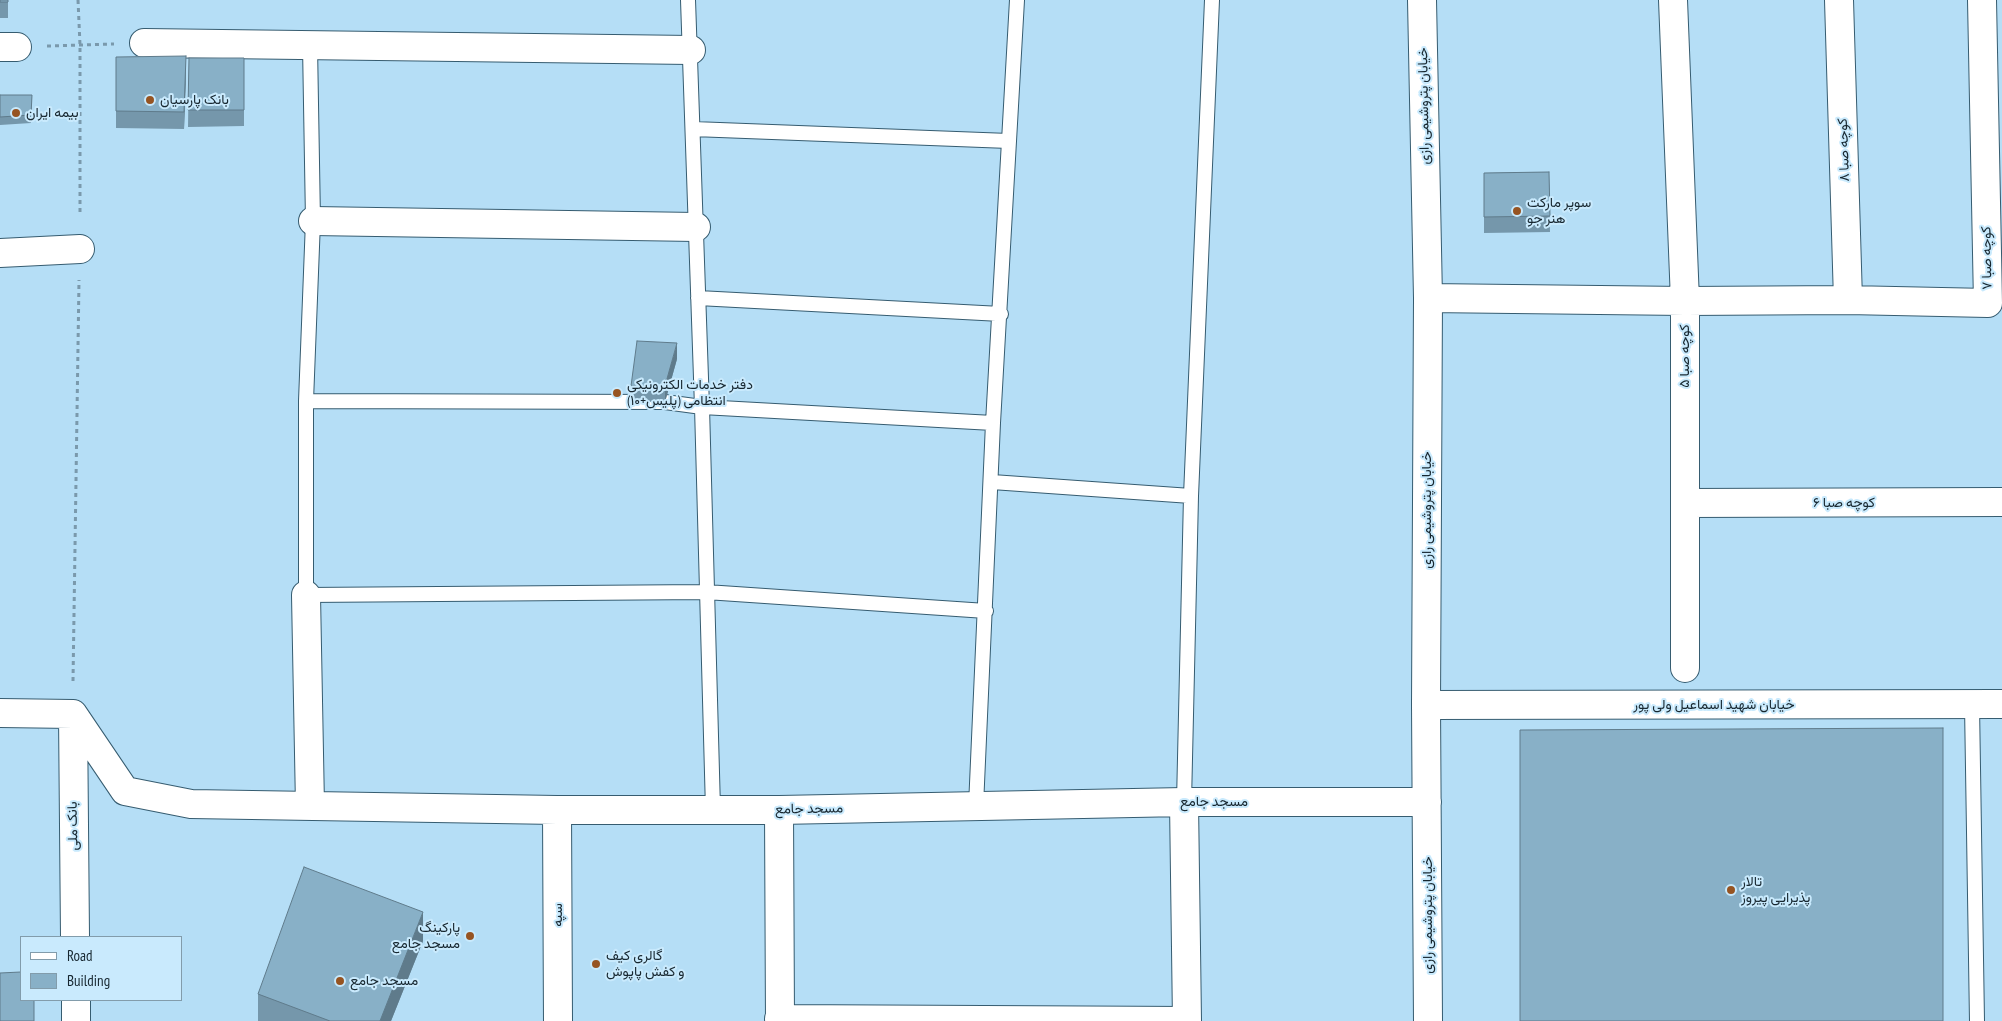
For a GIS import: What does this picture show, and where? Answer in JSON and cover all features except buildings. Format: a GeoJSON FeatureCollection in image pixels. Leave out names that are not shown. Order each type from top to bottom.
{"type":"FeatureCollection","features":[{"type":"Feature","properties":{"kind":"street","name":"خیابان پتروشیمی رازی"},"geometry":{"type":"LineString","coordinates":[[1422,0],[1428,298],[1426,706],[1428,1021]]}},
{"type":"Feature","properties":{"kind":"street","name":"کوچه صبا ۵"},"geometry":{"type":"LineString","coordinates":[[1673,0],[1685,301],[1685,668]]}},
{"type":"Feature","properties":{"kind":"street","name":"کوچه صبا ۸"},"geometry":{"type":"LineString","coordinates":[[1839,0],[1848,300]]}},
{"type":"Feature","properties":{"kind":"street","name":"کوچه صبا ۷"},"geometry":{"type":"LineString","coordinates":[[1685,301],[1848,300],[1995,303],[1982,0]]}},
{"type":"Feature","properties":{"kind":"street"},"geometry":{"type":"LineString","coordinates":[[144,43],[690,50]]}},
{"type":"Feature","properties":{"kind":"street"},"geometry":{"type":"LineString","coordinates":[[313,221],[696,227]]}},
{"type":"Feature","properties":{"kind":"street"},"geometry":{"type":"LineString","coordinates":[[0,253],[80,249]]}},
{"type":"Feature","properties":{"kind":"street"},"geometry":{"type":"LineString","coordinates":[[1428,298],[1685,301]]}},
{"type":"Feature","properties":{"kind":"street","name":"کوچه صبا ۶"},"geometry":{"type":"LineString","coordinates":[[1686,503],[2002,502]]}},
{"type":"Feature","properties":{"kind":"street"},"geometry":{"type":"LineString","coordinates":[[306,595],[310,806]]}},
{"type":"Feature","properties":{"kind":"street","name":"خیابان شهید اسماعیل ولی پور"},"geometry":{"type":"LineString","coordinates":[[1426,706],[2002,704]]}},
{"type":"Feature","properties":{"kind":"street"},"geometry":{"type":"LineString","coordinates":[[0,713],[73,714]]}},
{"type":"Feature","properties":{"kind":"street","name":"مسجد جامع"},"geometry":{"type":"LineString","coordinates":[[73,714],[125,791],[191,804],[557,810],[779,810],[1184,802],[1427,802]]}},
{"type":"Feature","properties":{"kind":"street","name":"بانک ملی"},"geometry":{"type":"LineString","coordinates":[[73,714],[75,936]]}},
{"type":"Feature","properties":{"kind":"street"},"geometry":{"type":"LineString","coordinates":[[779,810],[780,1020],[1187,1021],[1184,802]]}},
{"type":"Feature","properties":{"kind":"street","name":"سپه"},"geometry":{"type":"LineString","coordinates":[[557,810],[558,1021]]}},
{"type":"Feature","properties":{"kind":"street"},"geometry":{"type":"LineString","coordinates":[[76,1001],[76,1021]]}},
{"type":"Feature","properties":{"kind":"lane"},"geometry":{"type":"LineString","coordinates":[[688,0],[713,809]]}},
{"type":"Feature","properties":{"kind":"lane"},"geometry":{"type":"LineString","coordinates":[[976,806],[1017,0]]}},
{"type":"Feature","properties":{"kind":"lane"},"geometry":{"type":"LineString","coordinates":[[1184,802],[1191,496],[1212,0]]}},
{"type":"Feature","properties":{"kind":"lane"},"geometry":{"type":"LineString","coordinates":[[310,45],[313,221],[306,400],[306,595],[706,592],[986,611]]}},
{"type":"Feature","properties":{"kind":"lane"},"geometry":{"type":"LineString","coordinates":[[693,129],[1010,142]]}},
{"type":"Feature","properties":{"kind":"lane"},"geometry":{"type":"LineString","coordinates":[[698,298],[1001,314]]}},
{"type":"Feature","properties":{"kind":"lane"},"geometry":{"type":"LineString","coordinates":[[306,400],[665,402],[702,407],[994,423]]}},
{"type":"Feature","properties":{"kind":"lane"},"geometry":{"type":"LineString","coordinates":[[992,482],[1191,496]]}},
{"type":"Feature","properties":{"kind":"lane"},"geometry":{"type":"LineString","coordinates":[[1972,705],[1977,1021]]}},
{"type":"Feature","properties":{"kind":"path"},"geometry":{"type":"LineString","coordinates":[[73,714],[80,249],[80,45],[78,0]]}},
{"type":"Feature","properties":{"kind":"path"},"geometry":{"type":"LineString","coordinates":[[8,47],[144,43]]}},
{"type":"Feature","properties":{"kind":"place","name":"بانک پارسیان"},"geometry":{"type":"Point","coordinates":[150,100]}},
{"type":"Feature","properties":{"kind":"place","name":"بیمه ایران"},"geometry":{"type":"Point","coordinates":[16,113]}},
{"type":"Feature","properties":{"kind":"place","name":"سوپر مارکت هنر جو"},"geometry":{"type":"Point","coordinates":[1517,211]}},
{"type":"Feature","properties":{"kind":"place","name":"دفتر خدمات الکترونیکی انتظامی (پلیس+۱۰)"},"geometry":{"type":"Point","coordinates":[617,393]}},
{"type":"Feature","properties":{"kind":"place","name":"تالار پذیرایی پیروز"},"geometry":{"type":"Point","coordinates":[1731,890]}},
{"type":"Feature","properties":{"kind":"place","name":"پارکینگ مسجد جامع"},"geometry":{"type":"Point","coordinates":[470,936]}},
{"type":"Feature","properties":{"kind":"place","name":"گالری کیف و کفش پاپوش"},"geometry":{"type":"Point","coordinates":[596,964]}},
{"type":"Feature","properties":{"kind":"place","name":"مسجد جامع"},"geometry":{"type":"Point","coordinates":[340,981]}}]}
